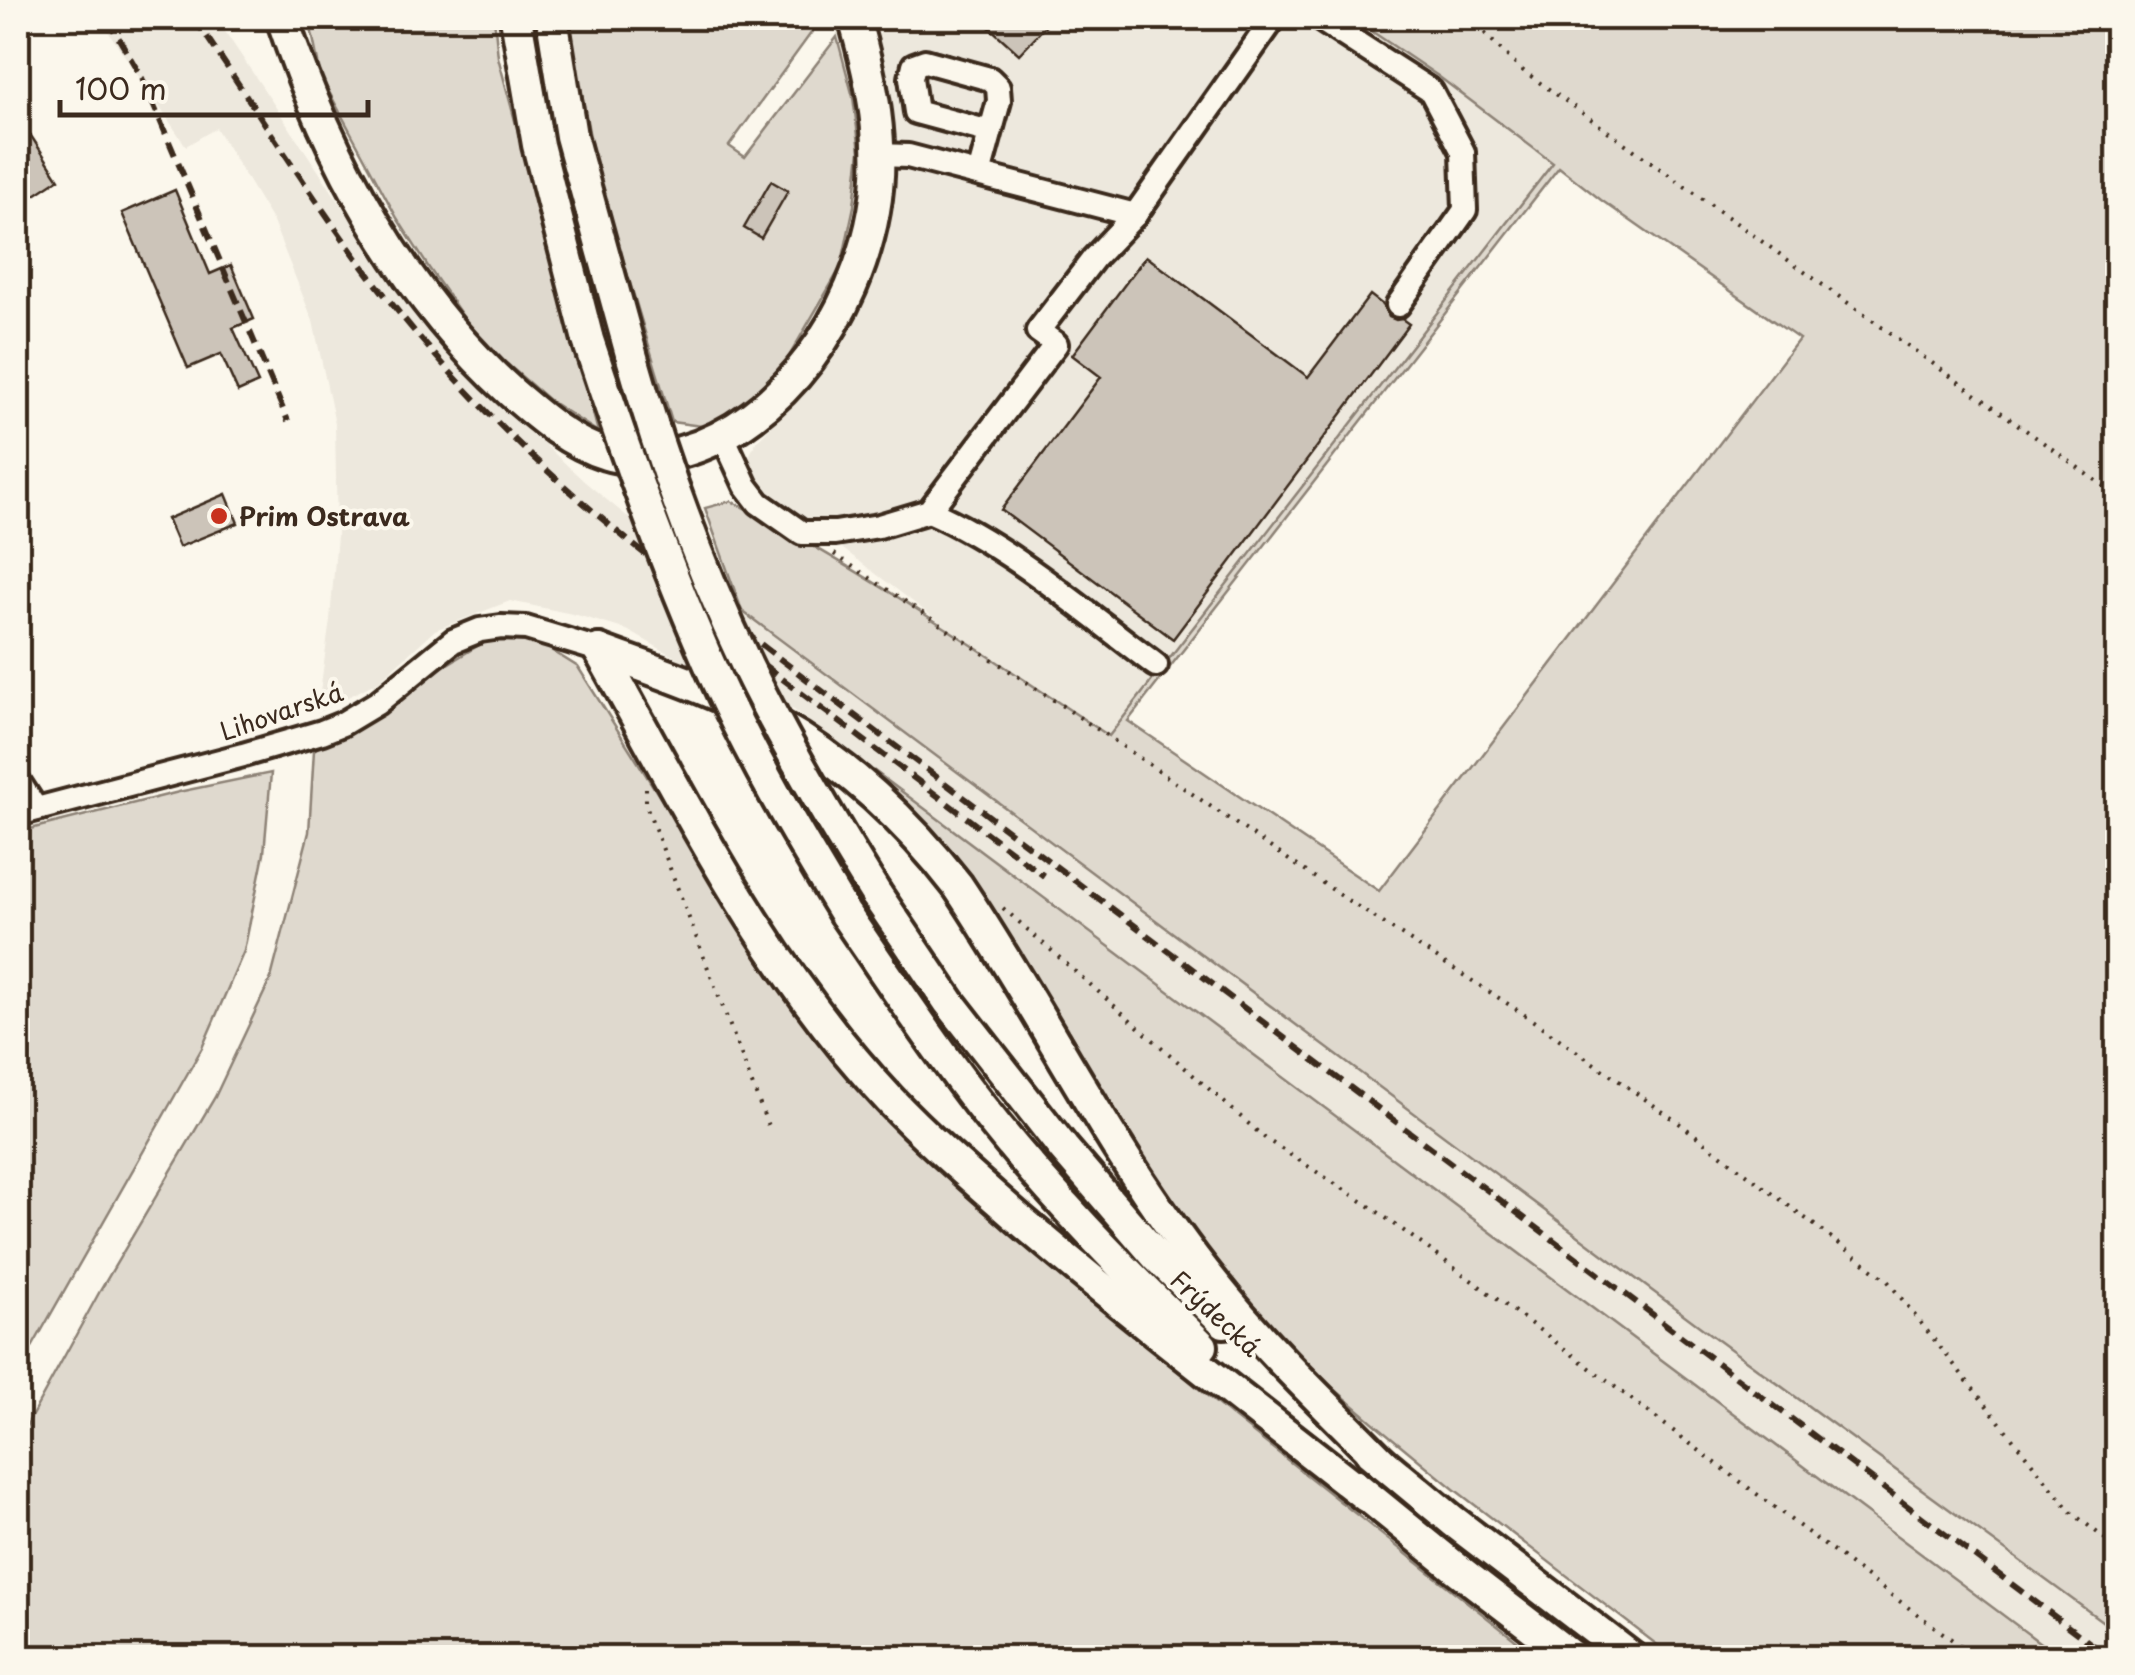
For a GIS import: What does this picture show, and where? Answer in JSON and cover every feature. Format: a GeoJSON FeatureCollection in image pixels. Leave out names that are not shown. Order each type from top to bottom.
{"type":"FeatureCollection","features":[{"type":"Feature","properties":{"kind":"main road"},"geometry":{"type":"LineString","coordinates":[[282,18],[319,113],[372,217],[439,317],[501,383],[564,435],[612,456],[656,457],[723,436],[754,416],[810,358],[846,297],[874,212],[878,156],[872,91],[854,18]]}},
{"type":"Feature","properties":{"kind":"main road","name":"Frýdecká"},"geometry":{"type":"LineString","coordinates":[[516,18],[538,145],[588,340],[638,491],[718,682],[776,797],[845,914],[979,1104],[1093,1238],[1213,1357],[1367,1497],[1574,1658]]}},
{"type":"Feature","properties":{"kind":"main road","name":"Frýdecká"},"geometry":{"type":"LineString","coordinates":[[552,18],[571,136],[631,354],[677,496],[746,664],[801,769],[876,894],[949,1002],[1064,1149],[1157,1257],[1238,1336],[1383,1464],[1632,1658]]}},
{"type":"Feature","properties":{"kind":"main road"},"geometry":{"type":"LineString","coordinates":[[598,650],[686,683],[774,723],[823,754],[864,788],[943,868],[982,923],[1151,1197],[1214,1284],[1383,1464]]}},
{"type":"Feature","properties":{"kind":"main road"},"geometry":{"type":"LineString","coordinates":[[598,650],[746,908],[805,996],[889,1100],[1087,1277],[1367,1497]]}},
{"type":"Feature","properties":{"kind":"street"},"geometry":{"type":"LineString","coordinates":[[723,436],[758,504],[802,533],[836,533],[879,526],[929,511],[1056,344],[1038,331],[1094,258],[1136,216],[1274,18]]}},
{"type":"Feature","properties":{"kind":"street"},"geometry":{"type":"LineString","coordinates":[[1318,18],[1430,91],[1463,152],[1465,210],[1398,305]]}},
{"type":"Feature","properties":{"kind":"street"},"geometry":{"type":"LineString","coordinates":[[979,174],[990,132]]}},
{"type":"Feature","properties":{"kind":"street"},"geometry":{"type":"LineString","coordinates":[[878,156],[908,156],[1136,216]]}},
{"type":"Feature","properties":{"kind":"street"},"geometry":{"type":"LineString","coordinates":[[929,511],[994,544],[1156,665]]}},
{"type":"Feature","properties":{"kind":"street","name":"Lihovarská"},"geometry":{"type":"LineString","coordinates":[[27,811],[243,756],[332,728],[377,703],[453,642],[480,630],[526,628],[598,650]]}},
{"type":"Feature","properties":{"kind":"street"},"geometry":{"type":"LineString","coordinates":[[18,781],[27,811]]}},
{"type":"Feature","properties":{"kind":"path"},"geometry":{"type":"LineString","coordinates":[[1470,18],[1518,67],[2118,496]]}},
{"type":"Feature","properties":{"kind":"path"},"geometry":{"type":"LineString","coordinates":[[802,533],[1350,902],[1522,1013],[1679,1123],[1886,1279],[2071,1512],[2118,1550]]}},
{"type":"Feature","properties":{"kind":"path"},"geometry":{"type":"LineString","coordinates":[[646,788],[646,805],[768,1126]]}},
{"type":"Feature","properties":{"kind":"path"},"geometry":{"type":"LineString","coordinates":[[1003,907],[1266,1138],[1450,1264],[1977,1658]]}},
{"type":"Feature","properties":{"kind":"shaded area"},"geometry":{"type":"Polygon","coordinates":[[[99,18],[216,18],[370,248],[418,310],[524,425],[585,482],[767,631],[1718,1340],[2117,1632],[2117,1657],[2059,1657],[794,710],[682,661],[627,630],[510,601],[435,630],[379,681],[317,713],[337,535],[335,424],[313,321],[273,222],[216,128],[186,146],[99,18]]]}},
{"type":"Feature","properties":{"kind":"shaded area"},"geometry":{"type":"Polygon","coordinates":[[[309,18],[494,18],[498,57],[598,432],[550,401],[506,363],[466,321],[429,268],[397,218],[321,77],[309,18]]]}},
{"type":"Feature","properties":{"kind":"shaded area"},"geometry":{"type":"Polygon","coordinates":[[[568,18],[822,18],[729,146],[745,157],[837,37],[853,97],[860,151],[841,267],[769,391],[716,428],[672,422],[596,170],[568,18]]]}},
{"type":"Feature","properties":{"kind":"shaded area"},"geometry":{"type":"Polygon","coordinates":[[[885,18],[1354,18],[1553,162],[1109,737],[962,639],[752,480],[748,468],[756,442],[799,397],[852,319],[876,257],[894,191],[879,35],[885,18]]]}},
{"type":"Feature","properties":{"kind":"shaded area"},"geometry":{"type":"Polygon","coordinates":[[[1352,18],[2117,18],[2117,1632],[1718,1340],[742,611],[705,508],[731,501],[876,584],[1109,736],[1553,163],[1438,76],[1352,18]],[[1559,167],[1128,721],[1379,891],[1799,339],[1559,167]]]}},
{"type":"Feature","properties":{"kind":"shaded area"},"geometry":{"type":"Polygon","coordinates":[[[535,640],[578,667],[741,926],[865,1095],[1104,1310],[1537,1657],[18,1658],[18,1441],[100,1291],[215,1097],[271,978],[309,832],[314,750],[484,642],[535,640]]]}},
{"type":"Feature","properties":{"kind":"shaded area"},"geometry":{"type":"Polygon","coordinates":[[[873,770],[2059,1657],[1673,1657],[1374,1423],[1281,1343],[1224,1284],[916,816],[873,770]]]}},
{"type":"Feature","properties":{"kind":"shaded area"},"geometry":{"type":"Polygon","coordinates":[[[271,773],[264,853],[244,951],[202,1048],[18,1372],[18,832],[271,773]]]}},
{"type":"Feature","properties":{"kind":"building"},"geometry":{"type":"Polygon","coordinates":[[[979,18],[1053,18],[1019,54],[979,18]]]}},
{"type":"Feature","properties":{"kind":"building"},"geometry":{"type":"Polygon","coordinates":[[[18,116],[59,179],[24,202],[18,191],[18,116]]]}},
{"type":"Feature","properties":{"kind":"building"},"geometry":{"type":"Polygon","coordinates":[[[771,181],[788,191],[761,238],[744,228],[771,181]]]}},
{"type":"Feature","properties":{"kind":"building"},"geometry":{"type":"Polygon","coordinates":[[[175,190],[210,274],[231,265],[254,319],[233,328],[258,383],[238,392],[221,354],[188,368],[122,213],[175,190]]]}},
{"type":"Feature","properties":{"kind":"building"},"geometry":{"type":"Polygon","coordinates":[[[1146,256],[1308,377],[1370,295],[1383,305],[1389,317],[1409,324],[1173,639],[1001,510],[1101,377],[1072,355],[1146,256]]]}},
{"type":"Feature","properties":{"kind":"building"},"geometry":{"type":"Polygon","coordinates":[[[226,494],[238,523],[179,547],[167,519],[226,494]]]}},
{"type":"Feature","properties":{"kind":"railway"},"geometry":{"type":"LineString","coordinates":[[107,18],[142,78],[288,421]]}},
{"type":"Feature","properties":{"kind":"railway"},"geometry":{"type":"LineString","coordinates":[[194,18],[335,228],[392,304],[489,414],[581,501],[809,681],[2110,1658]]}},
{"type":"Feature","properties":{"kind":"railway"},"geometry":{"type":"LineString","coordinates":[[764,665],[1044,876]]}},
{"type":"Feature","properties":{"kind":"place","name":"Prim Ostrava"},"geometry":{"type":"Point","coordinates":[219,516]}}]}
